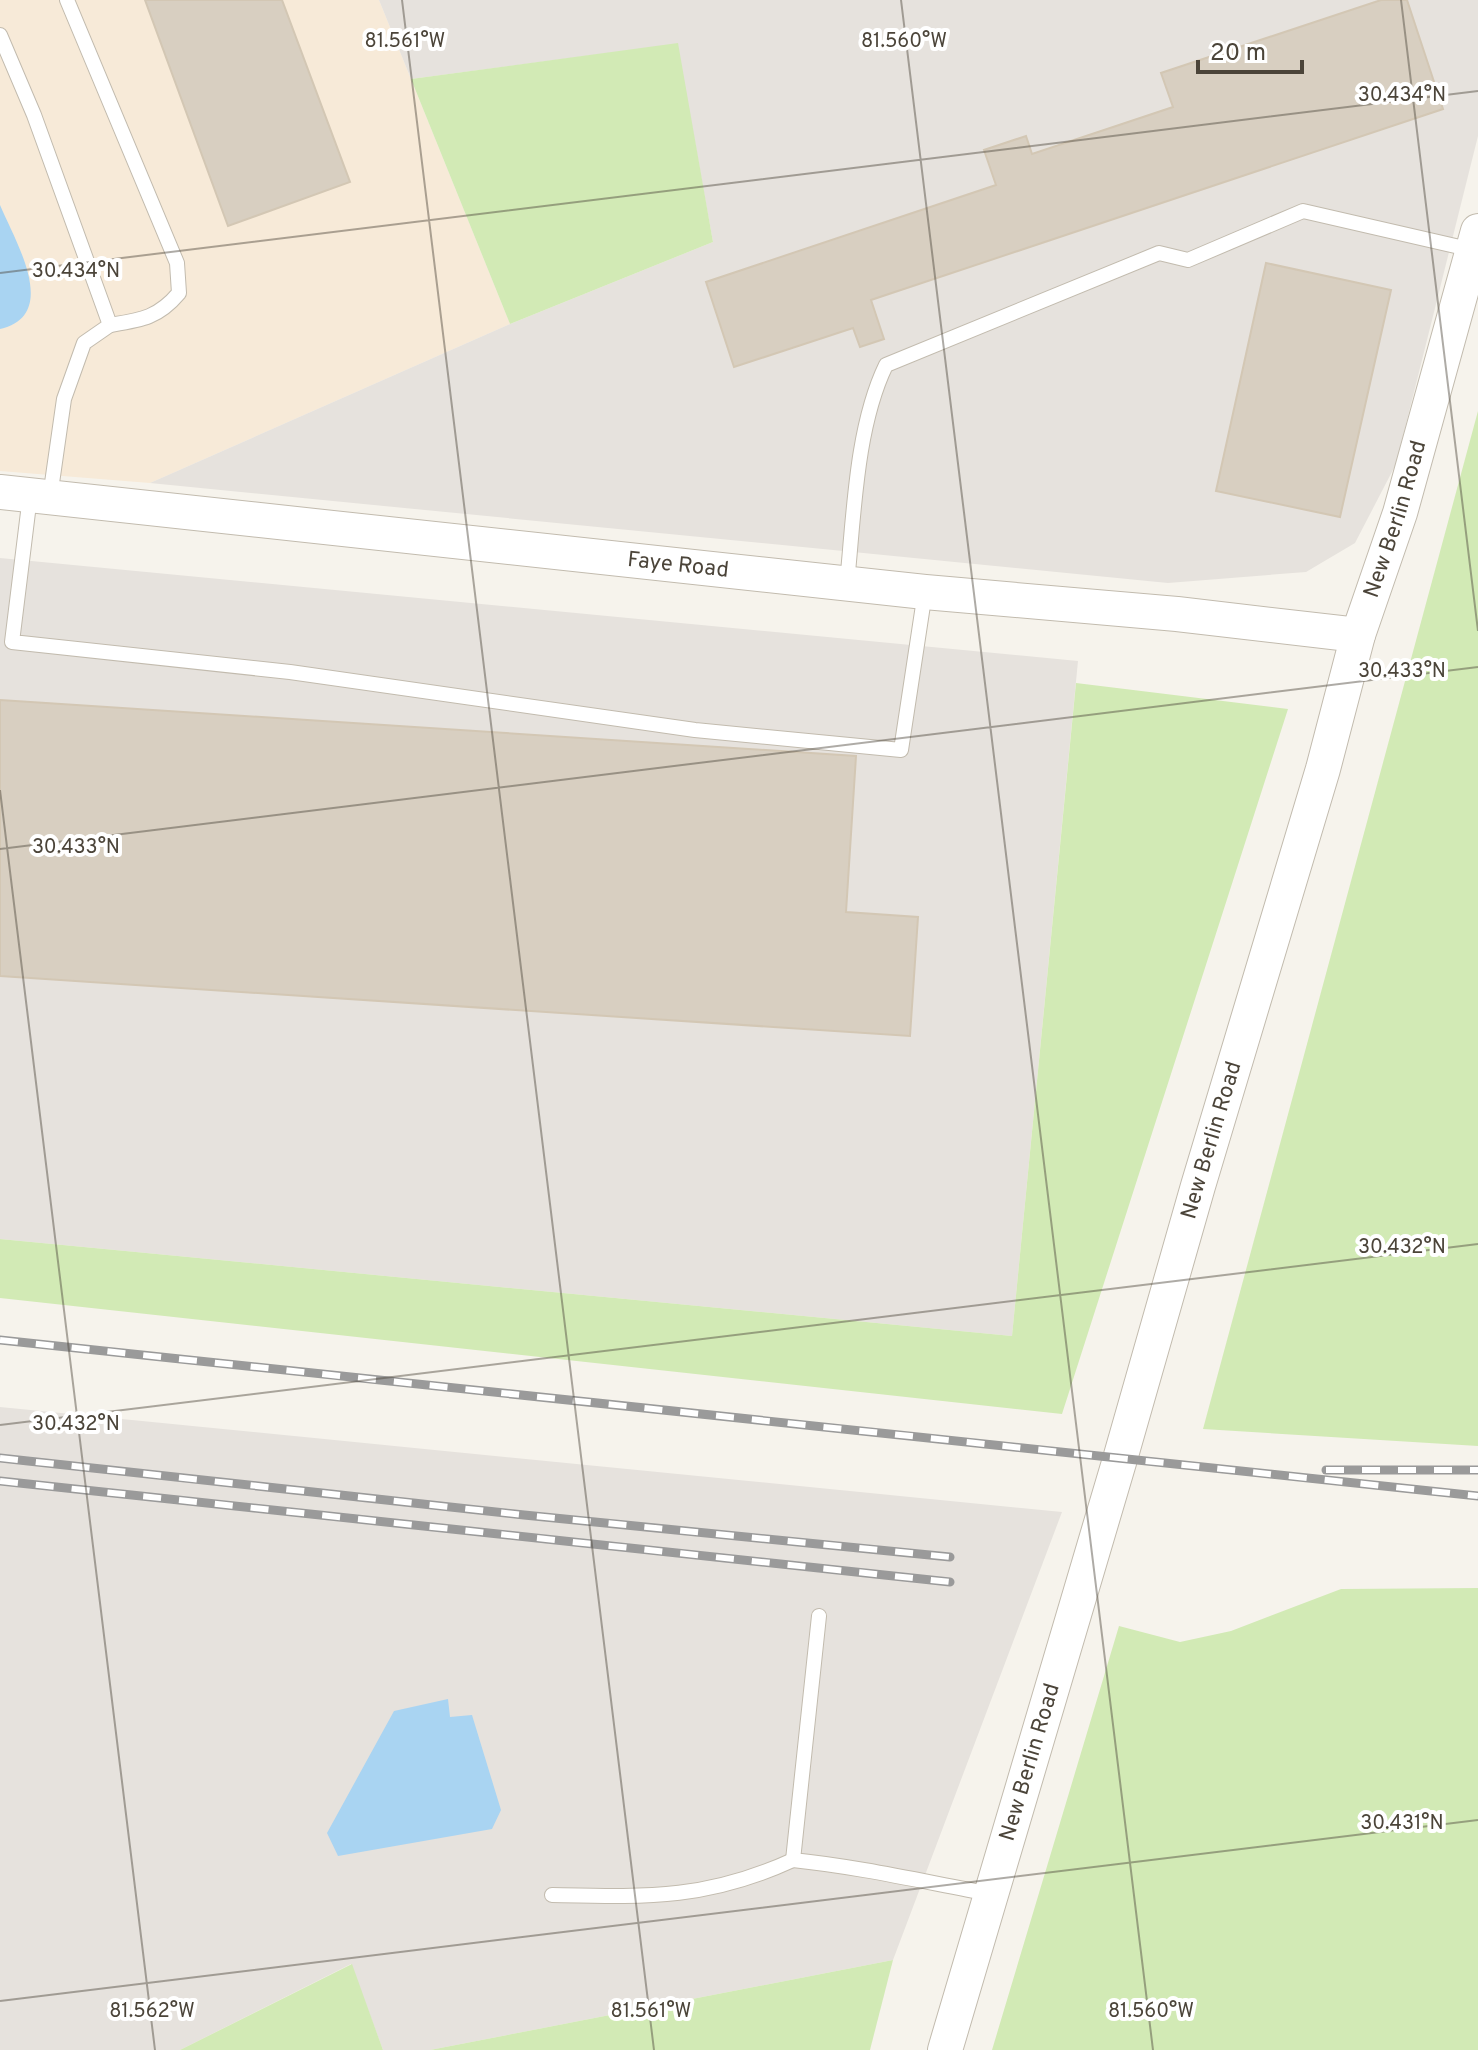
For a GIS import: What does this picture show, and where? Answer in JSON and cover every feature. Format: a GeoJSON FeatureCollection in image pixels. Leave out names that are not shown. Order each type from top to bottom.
{"type":"FeatureCollection","features":[{"type":"Feature","properties":{"kind":"street","name":"New Berlin Road"},"geometry":{"type":"LineString","coordinates":[[945,2050],[1323,769],[1358,635],[1400,513],[1475,241]]}},
{"type":"Feature","properties":{"kind":"street","name":"Faye Road"},"geometry":{"type":"LineString","coordinates":[[27,495],[925,592],[1177,614],[1358,635]]}},
{"type":"Feature","properties":{"kind":"lane"},"geometry":{"type":"LineString","coordinates":[[67,0],[177,263],[179,293],[165,310],[142,319],[110,325],[84,343],[27,495],[12,642],[290,672],[695,730],[901,750],[925,592]]}},
{"type":"Feature","properties":{"kind":"lane"},"geometry":{"type":"LineString","coordinates":[[0,35],[34,115],[110,325]]}},
{"type":"Feature","properties":{"kind":"lane"},"geometry":{"type":"LineString","coordinates":[[847,583],[864,432],[877,382],[886,365],[1159,253],[1188,260],[1303,211],[1475,241]]}},
{"type":"Feature","properties":{"kind":"lane"},"geometry":{"type":"LineString","coordinates":[[793,1860],[819,1616]]}},
{"type":"Feature","properties":{"kind":"lane"},"geometry":{"type":"LineString","coordinates":[[552,1895],[658,1897],[709,1890],[759,1876],[793,1860],[857,1867],[887,1876],[992,1894]]}},
{"type":"Feature","properties":{"kind":"shaded area"},"geometry":{"type":"Polygon","coordinates":[[[0,0],[379,0],[510,324],[150,483],[0,471],[0,0]]]}},
{"type":"Feature","properties":{"kind":"shaded area"},"geometry":{"type":"Polygon","coordinates":[[[379,0],[1478,0],[1478,136],[1396,464],[1355,543],[1306,572],[1168,583],[150,483],[510,324],[713,242],[677,44],[411,79],[379,0]]]}},
{"type":"Feature","properties":{"kind":"shaded area"},"geometry":{"type":"Polygon","coordinates":[[[0,558],[1078,661],[1012,1336],[0,1239],[0,558]]]}},
{"type":"Feature","properties":{"kind":"shaded area"},"geometry":{"type":"Polygon","coordinates":[[[0,1407],[1062,1512],[893,1960],[430,2050],[383,2050],[351,1964],[180,2050],[0,2050],[0,1407]]]}},
{"type":"Feature","properties":{"kind":"green space"},"geometry":{"type":"Polygon","coordinates":[[[678,43],[713,242],[510,324],[411,79],[678,43]]]}},
{"type":"Feature","properties":{"kind":"green space"},"geometry":{"type":"Polygon","coordinates":[[[1478,411],[1478,1446],[1203,1429],[1478,411]]]}},
{"type":"Feature","properties":{"kind":"green space"},"geometry":{"type":"Polygon","coordinates":[[[1076,683],[1288,709],[1062,1414],[0,1298],[0,1239],[1012,1336],[1076,683]]]}},
{"type":"Feature","properties":{"kind":"green space"},"geometry":{"type":"Polygon","coordinates":[[[1478,1588],[1478,2050],[992,2050],[1119,1626],[1180,1642],[1231,1631],[1341,1589],[1478,1588]]]}},
{"type":"Feature","properties":{"kind":"green space"},"geometry":{"type":"Polygon","coordinates":[[[893,1960],[870,2050],[430,2050],[893,1960]]]}},
{"type":"Feature","properties":{"kind":"green space"},"geometry":{"type":"Polygon","coordinates":[[[352,1964],[383,2050],[180,2050],[352,1964]]]}},
{"type":"Feature","properties":{"kind":"water"},"geometry":{"type":"Polygon","coordinates":[[[0,205],[23,256],[31,293],[28,309],[18,321],[0,329],[0,205]]]}},
{"type":"Feature","properties":{"kind":"water"},"geometry":{"type":"Polygon","coordinates":[[[448,1699],[450,1717],[472,1715],[501,1810],[492,1829],[338,1856],[327,1833],[394,1711],[448,1699]]]}},
{"type":"Feature","properties":{"kind":"building"},"geometry":{"type":"Polygon","coordinates":[[[145,0],[282,0],[350,182],[228,226],[145,0]]]}},
{"type":"Feature","properties":{"kind":"building"},"geometry":{"type":"Polygon","coordinates":[[[1381,0],[1407,0],[1443,109],[871,300],[884,339],[860,347],[853,328],[734,367],[706,282],[996,185],[984,150],[1026,136],[1032,154],[1173,107],[1161,73],[1381,0]]]}},
{"type":"Feature","properties":{"kind":"building"},"geometry":{"type":"Polygon","coordinates":[[[1266,263],[1391,290],[1340,517],[1216,491],[1266,263]]]}},
{"type":"Feature","properties":{"kind":"building"},"geometry":{"type":"Polygon","coordinates":[[[0,700],[856,756],[846,912],[918,917],[910,1036],[0,976],[0,700]]]}},
{"type":"Feature","properties":{"kind":"railway"},"geometry":{"type":"LineString","coordinates":[[0,1340],[1478,1496]]}},
{"type":"Feature","properties":{"kind":"railway"},"geometry":{"type":"LineString","coordinates":[[0,1458],[950,1557]]}},
{"type":"Feature","properties":{"kind":"railway"},"geometry":{"type":"LineString","coordinates":[[1326,1470],[1478,1470]]}},
{"type":"Feature","properties":{"kind":"railway"},"geometry":{"type":"LineString","coordinates":[[0,1481],[950,1582]]}}]}
